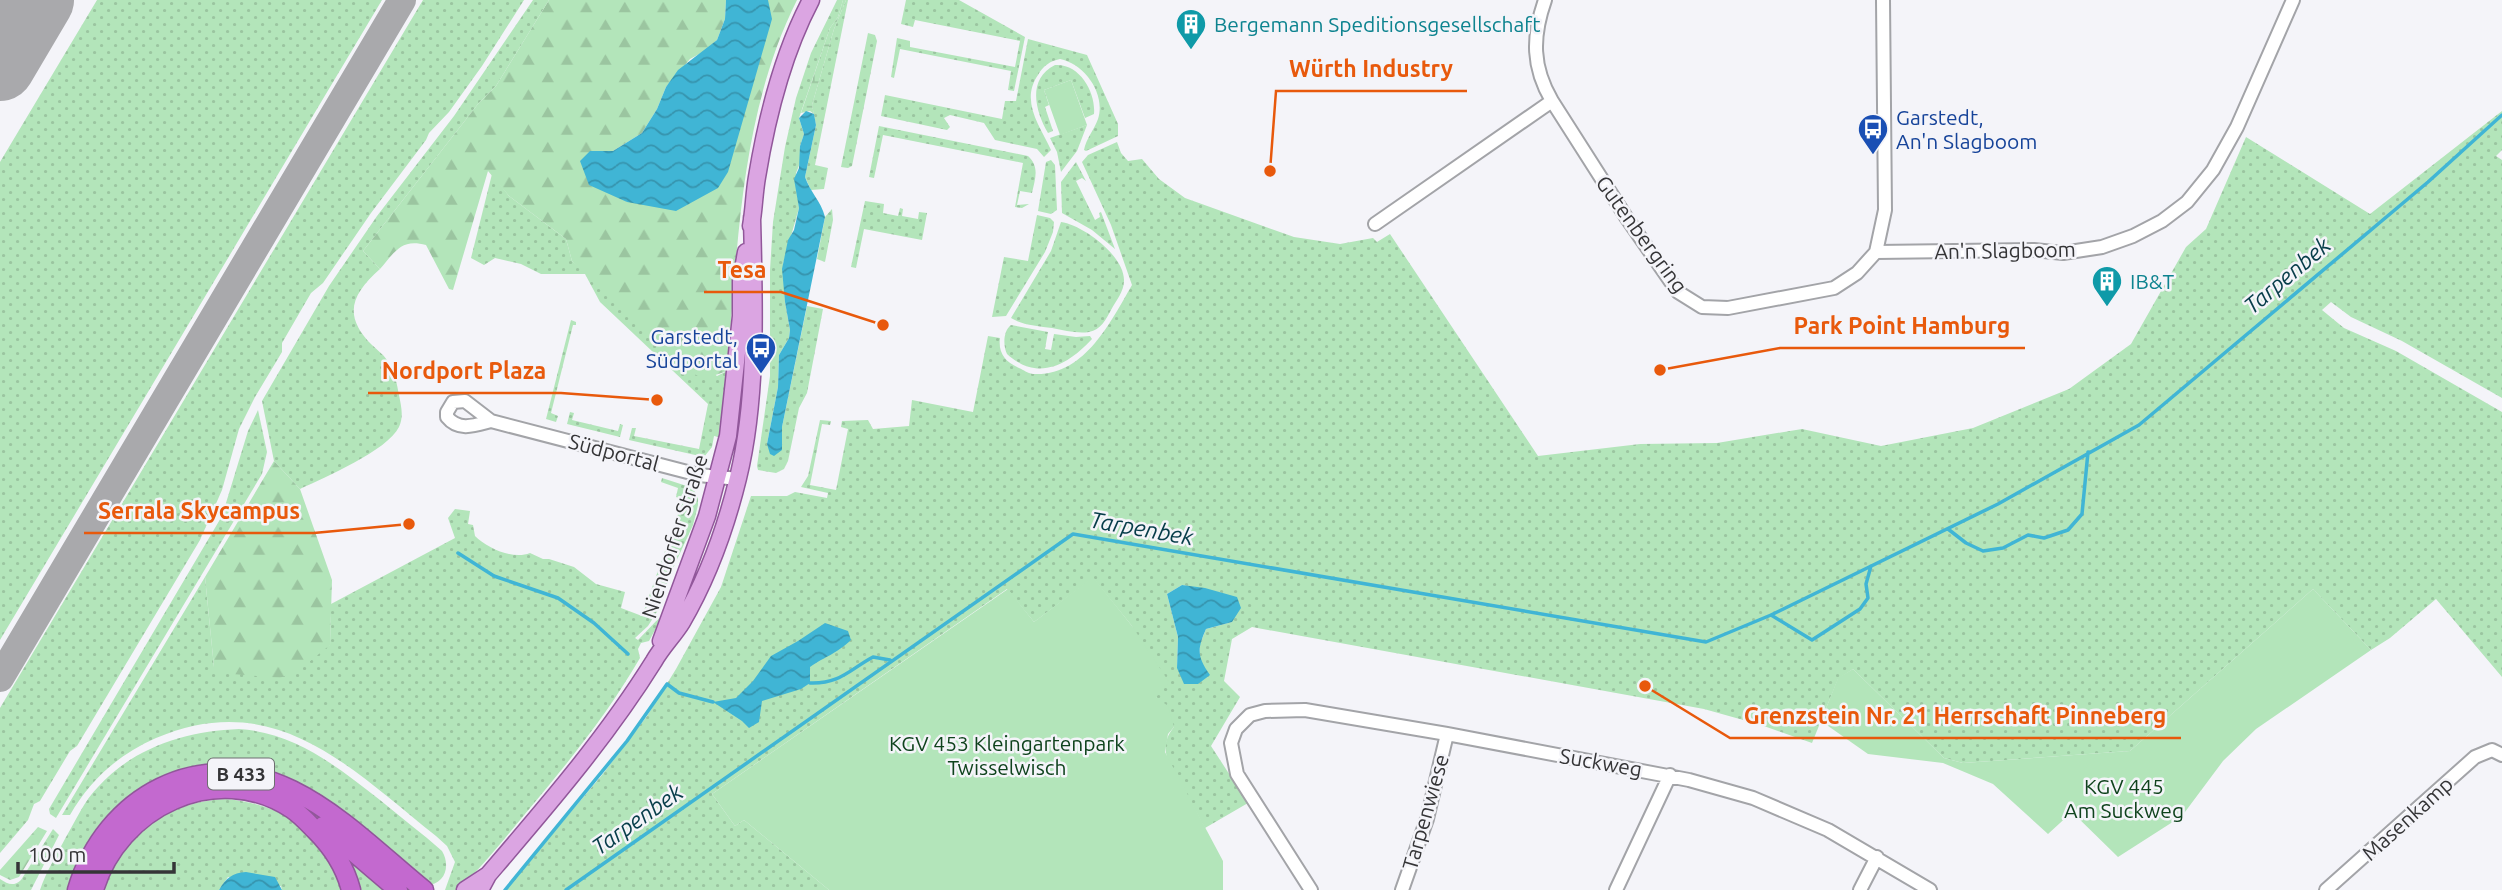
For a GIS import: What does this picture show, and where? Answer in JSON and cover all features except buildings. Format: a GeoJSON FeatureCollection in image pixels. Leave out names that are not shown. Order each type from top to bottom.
{"type":"FeatureCollection","features":[{"type":"Feature","properties":{"kind":"highway","name":"B 433"},"geometry":{"type":"LineString","coordinates":[[77,890],[94,847],[111,824],[128,808],[168,784],[201,775],[223,773],[269,780],[307,798],[424,890]]}},
{"type":"Feature","properties":{"kind":"highway","name":"B 433"},"geometry":{"type":"LineString","coordinates":[[94,890],[108,857],[125,833],[154,810],[179,797],[207,791],[243,792],[264,796],[292,809],[334,852],[351,890]]}},
{"type":"Feature","properties":{"kind":"highway"},"geometry":{"type":"LineString","coordinates":[[292,809],[325,828],[398,890]]}},
{"type":"Feature","properties":{"kind":"main road","name":"Niendorfer Straße"},"geometry":{"type":"LineString","coordinates":[[655,658],[693,558],[728,436],[739,341],[741,281],[764,140],[789,50],[811,0]]}},
{"type":"Feature","properties":{"kind":"main road","name":"Niendorfer Straße"},"geometry":{"type":"LineString","coordinates":[[465,890],[484,883],[615,721],[681,623],[694,599],[711,559],[738,479],[748,409],[752,354],[752,218]]}},
{"type":"Feature","properties":{"kind":"street","name":"Gutenbergring"},"geometry":{"type":"LineString","coordinates":[[1545,0],[1535,38],[1535,55],[1543,86],[1626,217],[1678,292],[1702,307],[1728,308],[1834,288],[1857,273],[1876,252]]}},
{"type":"Feature","properties":{"kind":"street"},"geometry":{"type":"LineString","coordinates":[[1876,252],[1885,209],[1883,0]]}},
{"type":"Feature","properties":{"kind":"street","name":"An'n Slagboom"},"geometry":{"type":"LineString","coordinates":[[1876,252],[2034,250],[2063,253],[2102,247],[2133,236],[2162,221],[2187,202],[2213,170],[2238,127],[2293,0]]}},
{"type":"Feature","properties":{"kind":"street"},"geometry":{"type":"LineString","coordinates":[[1375,224],[1552,101]]}},
{"type":"Feature","properties":{"kind":"street","name":"Südportal"},"geometry":{"type":"LineString","coordinates":[[491,421],[699,475],[738,479]]}},
{"type":"Feature","properties":{"kind":"street","name":"Suckweg"},"geometry":{"type":"LineString","coordinates":[[1311,890],[1237,774],[1231,743],[1236,729],[1250,715],[1276,709],[1305,710],[1670,775],[1753,798],[1828,830],[1930,890]]}},
{"type":"Feature","properties":{"kind":"street","name":"Tarpenwiese"},"geometry":{"type":"LineString","coordinates":[[1402,890],[1427,819],[1447,734]]}},
{"type":"Feature","properties":{"kind":"street","name":"Masenkamp"},"geometry":{"type":"LineString","coordinates":[[2326,890],[2475,757],[2497,753]]}},
{"type":"Feature","properties":{"kind":"street"},"geometry":{"type":"LineString","coordinates":[[1616,890],[1670,775]]}},
{"type":"Feature","properties":{"kind":"street"},"geometry":{"type":"LineString","coordinates":[[1860,890],[1877,858]]}},
{"type":"Feature","properties":{"kind":"green space"},"geometry":{"type":"Polygon","coordinates":[[[97,0],[382,0],[0,640],[0,162],[97,0]]]}},
{"type":"Feature","properties":{"kind":"green space"},"geometry":{"type":"Polygon","coordinates":[[[423,0],[524,0],[449,112],[429,133],[323,283],[311,293],[282,343],[282,352],[239,429],[222,490],[200,540],[77,746],[70,751],[40,801],[34,804],[28,820],[0,853],[0,708],[423,0]]]}},
{"type":"Feature","properties":{"kind":"green space"},"geometry":{"type":"Polygon","coordinates":[[[533,0],[549,0],[496,86],[478,104],[363,251],[380,269],[357,296],[354,314],[363,334],[389,363],[393,372],[402,411],[399,427],[369,454],[300,489],[274,461],[262,401],[329,286],[377,216],[454,116],[533,0]]]}},
{"type":"Feature","properties":{"kind":"green space"},"geometry":{"type":"Polygon","coordinates":[[[549,0],[726,0],[725,19],[717,40],[690,59],[666,87],[657,109],[642,133],[613,151],[590,151],[627,202],[768,0],[797,0],[778,44],[753,135],[739,229],[727,371],[704,379],[692,373],[572,261],[566,239],[509,196],[488,171],[453,290],[449,289],[426,245],[404,245],[380,269],[363,251],[478,104],[496,86],[549,0]]]}},
{"type":"Feature","properties":{"kind":"green space"},"geometry":{"type":"Polygon","coordinates":[[[837,0],[843,0],[838,17],[830,28],[799,118],[804,134],[796,173],[799,208],[783,264],[790,330],[789,338],[779,355],[778,387],[767,444],[782,444],[782,427],[807,306],[823,309],[807,393],[799,408],[788,461],[784,469],[776,473],[758,470],[757,466],[770,376],[773,222],[796,98],[811,53],[837,0]]]}},
{"type":"Feature","properties":{"kind":"green space"},"geometry":{"type":"Polygon","coordinates":[[[843,0],[846,0],[834,29],[812,105],[814,114],[810,111],[801,113],[830,28],[838,17],[843,0]]]}},
{"type":"Feature","properties":{"kind":"green space"},"geometry":{"type":"Polygon","coordinates":[[[846,0],[815,165],[828,168],[824,189],[811,190],[805,177],[816,125],[812,105],[834,29],[846,0]]]}},
{"type":"Feature","properties":{"kind":"green space"},"geometry":{"type":"Polygon","coordinates":[[[906,0],[959,0],[1025,37],[1014,91],[1008,90],[1011,71],[900,49],[894,78],[891,77],[897,38],[910,41],[910,47],[1015,67],[1020,41],[915,20],[913,27],[901,24],[906,0]]]}},
{"type":"Feature","properties":{"kind":"green space"},"geometry":{"type":"Polygon","coordinates":[[[868,33],[875,35],[877,41],[852,166],[841,167],[868,33]]]}},
{"type":"Feature","properties":{"kind":"green space"},"geometry":{"type":"Polygon","coordinates":[[[1028,39],[1087,55],[1118,124],[1118,136],[1084,150],[1098,119],[1099,100],[1085,74],[1078,67],[1060,59],[1042,69],[1031,94],[1037,123],[1051,150],[1044,157],[1037,149],[995,140],[984,123],[950,115],[944,118],[950,127],[947,130],[881,116],[885,95],[1002,119],[1005,101],[1016,101],[1028,39]]]}},
{"type":"Feature","properties":{"kind":"green space"},"geometry":{"type":"Polygon","coordinates":[[[1055,65],[1072,69],[1085,81],[1092,97],[1094,114],[1085,118],[1071,80],[1044,90],[1049,105],[1045,107],[1053,131],[1048,133],[1037,106],[1036,96],[1040,78],[1055,65]]]}},
{"type":"Feature","properties":{"kind":"green space"},"geometry":{"type":"Polygon","coordinates":[[[1071,80],[1087,125],[1060,135],[1044,90],[1071,80]]]}},
{"type":"Feature","properties":{"kind":"green space"},"geometry":{"type":"Polygon","coordinates":[[[2502,111],[2502,150],[2496,156],[2502,160],[2502,398],[2402,341],[2351,317],[2331,302],[2322,310],[2344,328],[2396,351],[2502,412],[2502,677],[2436,599],[2390,638],[2371,650],[2313,589],[2130,751],[1963,763],[1944,758],[1853,669],[1838,679],[1812,743],[1704,709],[1252,627],[1232,639],[1224,681],[1240,697],[1211,746],[1248,803],[1205,828],[1168,760],[1166,742],[1174,727],[1156,697],[1132,626],[1093,578],[1034,622],[1007,589],[712,794],[735,826],[744,820],[829,890],[505,890],[602,775],[647,716],[721,587],[751,496],[787,496],[795,492],[827,498],[828,493],[801,487],[808,476],[820,420],[831,421],[830,425],[822,424],[810,485],[836,490],[848,429],[841,427],[842,421],[868,420],[873,429],[909,426],[912,400],[973,412],[988,336],[1000,338],[1001,353],[1010,363],[1033,374],[1051,373],[1067,367],[1093,345],[1132,285],[1111,225],[1082,162],[1088,155],[1117,142],[1128,161],[1142,159],[1159,179],[1185,198],[1294,237],[1340,244],[1373,238],[1377,242],[1390,234],[1538,456],[1640,444],[1717,443],[1802,429],[1881,446],[1973,428],[2069,389],[2131,344],[2186,247],[2206,229],[2246,137],[2370,214],[2502,111]],[[1182,585],[1167,594],[1178,637],[1177,668],[1199,659],[1200,644],[1206,629],[1232,622],[1222,593],[1182,585]]]}},
{"type":"Feature","properties":{"kind":"green space"},"geometry":{"type":"Polygon","coordinates":[[[1087,125],[1077,151],[1061,172],[1057,152],[1050,138],[1087,125]]]}},
{"type":"Feature","properties":{"kind":"green space"},"geometry":{"type":"Polygon","coordinates":[[[879,126],[1028,156],[1036,173],[1032,193],[1020,191],[1017,205],[1029,204],[1022,208],[1015,207],[1023,163],[883,135],[874,178],[869,177],[879,126]]]}},
{"type":"Feature","properties":{"kind":"green space"},"geometry":{"type":"Polygon","coordinates":[[[1051,160],[1055,165],[1057,210],[1051,214],[1038,211],[1046,162],[1051,160]]]}},
{"type":"Feature","properties":{"kind":"green space"},"geometry":{"type":"Polygon","coordinates":[[[1076,162],[1086,181],[1082,178],[1076,181],[1095,220],[1100,217],[1101,212],[1115,249],[1092,230],[1062,213],[1061,182],[1076,162]]]}},
{"type":"Feature","properties":{"kind":"green space"},"geometry":{"type":"Polygon","coordinates":[[[492,174],[509,196],[566,239],[572,261],[717,376],[727,371],[719,437],[714,436],[712,447],[704,457],[629,440],[632,428],[636,428],[634,436],[699,449],[708,404],[600,302],[585,274],[541,274],[521,264],[495,258],[484,265],[471,258],[492,174]]]}},
{"type":"Feature","properties":{"kind":"green space"},"geometry":{"type":"Polygon","coordinates":[[[865,201],[884,204],[883,213],[898,216],[900,208],[903,209],[902,216],[918,219],[919,212],[927,213],[922,240],[864,229],[856,268],[851,267],[865,201]]]}},
{"type":"Feature","properties":{"kind":"green space"},"geometry":{"type":"Polygon","coordinates":[[[832,209],[833,220],[825,262],[817,259],[825,217],[832,209]]]}},
{"type":"Feature","properties":{"kind":"green space"},"geometry":{"type":"Polygon","coordinates":[[[1037,215],[1050,218],[1054,222],[1045,252],[1006,316],[992,317],[1004,257],[1028,261],[1037,215]]]}},
{"type":"Feature","properties":{"kind":"green space"},"geometry":{"type":"Polygon","coordinates":[[[1061,222],[1080,229],[1101,243],[1118,262],[1122,271],[1124,285],[1121,292],[1100,327],[1093,331],[1070,332],[1025,324],[1011,318],[1051,251],[1061,222]]]}},
{"type":"Feature","properties":{"kind":"green space"},"geometry":{"type":"Polygon","coordinates":[[[571,320],[576,322],[576,325],[573,325],[551,413],[558,416],[556,422],[546,419],[571,320]]]}},
{"type":"Feature","properties":{"kind":"green space"},"geometry":{"type":"Polygon","coordinates":[[[1011,325],[1048,332],[1045,349],[1051,350],[1054,334],[1090,336],[1092,339],[1063,363],[1052,367],[1030,367],[1007,354],[1004,339],[1011,325]]]}},
{"type":"Feature","properties":{"kind":"green space"},"geometry":{"type":"Polygon","coordinates":[[[258,410],[267,452],[262,474],[56,818],[50,814],[49,809],[222,516],[248,431],[258,410]]]}},
{"type":"Feature","properties":{"kind":"green space"},"geometry":{"type":"Polygon","coordinates":[[[570,412],[574,413],[572,420],[618,431],[620,424],[623,425],[620,437],[567,424],[570,412]]]}},
{"type":"Feature","properties":{"kind":"green space"},"geometry":{"type":"Polygon","coordinates":[[[274,461],[300,489],[332,580],[330,645],[299,670],[280,678],[221,673],[214,667],[205,577],[274,461]]]}},
{"type":"Feature","properties":{"kind":"green space"},"geometry":{"type":"Polygon","coordinates":[[[662,478],[693,488],[698,505],[693,525],[669,577],[660,607],[648,626],[635,638],[638,640],[661,619],[649,641],[641,643],[638,649],[640,658],[586,739],[492,853],[457,890],[445,890],[455,862],[447,846],[436,836],[341,762],[309,742],[275,729],[238,722],[199,725],[156,738],[107,769],[87,790],[70,815],[62,815],[205,577],[214,667],[330,645],[331,604],[455,538],[448,518],[455,509],[470,511],[468,524],[473,525],[475,536],[486,545],[508,554],[530,553],[574,567],[596,584],[625,592],[621,608],[642,616],[683,500],[676,497],[678,488],[661,482],[662,478]]]}},
{"type":"Feature","properties":{"kind":"green space","name":"KGV 453 Kleingartenpark Twisselwisch"},"geometry":{"type":"Polygon","coordinates":[[[1093,577],[1132,626],[1169,682],[1156,697],[1168,706],[1174,727],[1168,734],[1165,752],[1223,861],[1223,890],[829,890],[744,820],[735,826],[712,794],[1008,589],[1034,622],[1093,577]]]}},
{"type":"Feature","properties":{"kind":"green space","name":"KGV 445 Am Suckweg"},"geometry":{"type":"Polygon","coordinates":[[[2313,589],[2371,650],[2256,729],[2223,761],[2182,816],[2118,857],[2072,812],[2048,834],[1993,784],[1943,763],[1868,754],[1821,721],[1838,678],[1853,669],[1944,758],[1963,763],[2130,751],[2313,589]]]}},
{"type":"Feature","properties":{"kind":"green space"},"geometry":{"type":"Polygon","coordinates":[[[239,729],[260,732],[297,744],[347,775],[442,851],[446,868],[442,878],[426,885],[311,791],[274,774],[236,766],[199,767],[164,777],[131,794],[104,819],[82,851],[68,890],[40,890],[84,804],[112,773],[128,761],[162,744],[200,733],[239,729]]]}},
{"type":"Feature","properties":{"kind":"green space"},"geometry":{"type":"Polygon","coordinates":[[[226,799],[276,811],[299,824],[322,847],[345,890],[282,890],[281,886],[228,877],[219,890],[104,890],[122,852],[150,824],[185,806],[226,799]]]}},
{"type":"Feature","properties":{"kind":"green space"},"geometry":{"type":"Polygon","coordinates":[[[38,827],[47,831],[19,877],[10,880],[0,875],[0,870],[38,827]]]}},
{"type":"Feature","properties":{"kind":"green space"},"geometry":{"type":"Polygon","coordinates":[[[53,829],[59,835],[31,890],[0,890],[0,879],[10,884],[21,880],[53,829]]]}},
{"type":"Feature","properties":{"kind":"green space"},"geometry":{"type":"Polygon","coordinates":[[[340,850],[389,890],[356,890],[340,850]]]}},
{"type":"Feature","properties":{"kind":"water"},"geometry":{"type":"Polygon","coordinates":[[[726,0],[768,0],[772,19],[728,172],[718,188],[676,211],[627,202],[589,185],[580,161],[590,151],[613,151],[642,133],[678,70],[717,40],[725,19],[726,0]]]}},
{"type":"Feature","properties":{"kind":"water"},"geometry":{"type":"Polygon","coordinates":[[[806,111],[814,114],[816,125],[805,177],[825,217],[782,427],[782,450],[774,456],[770,454],[767,444],[778,387],[779,355],[789,338],[790,330],[782,269],[799,208],[794,179],[799,168],[800,146],[804,134],[799,118],[806,111]]]}},
{"type":"Feature","properties":{"kind":"water"},"geometry":{"type":"Polygon","coordinates":[[[1182,585],[1237,597],[1241,608],[1232,622],[1206,629],[1200,653],[1210,675],[1198,684],[1184,684],[1177,668],[1178,637],[1167,594],[1182,585]]]}},
{"type":"Feature","properties":{"kind":"water"},"geometry":{"type":"Polygon","coordinates":[[[825,623],[848,631],[851,640],[810,667],[810,683],[801,689],[762,701],[759,722],[749,728],[713,702],[736,698],[753,681],[771,656],[825,623]]]}},
{"type":"Feature","properties":{"kind":"water"},"geometry":{"type":"Polygon","coordinates":[[[246,872],[275,877],[282,890],[219,890],[230,877],[246,872]]]}},
{"type":"Feature","properties":{"kind":"waterway","name":"Tarpenbek"},"geometry":{"type":"LineString","coordinates":[[566,890],[1073,534],[1706,642],[1771,615],[1998,504],[2139,425],[2428,182],[2502,115]]}},
{"type":"Feature","properties":{"kind":"waterway","name":"Tarpenbek"},"geometry":{"type":"LineString","coordinates":[[1948,529],[1966,543],[1983,551],[2003,548],[2028,535],[2044,538],[2068,530],[2082,514],[2088,452]]}},
{"type":"Feature","properties":{"kind":"waterway"},"geometry":{"type":"LineString","coordinates":[[458,553],[494,576],[558,598],[594,623],[628,654]]}},
{"type":"Feature","properties":{"kind":"waterway","name":"Tarpenbek"},"geometry":{"type":"LineString","coordinates":[[1771,615],[1812,640],[1860,609],[1868,598],[1866,584],[1871,566]]}},
{"type":"Feature","properties":{"kind":"waterway"},"geometry":{"type":"LineString","coordinates":[[810,683],[837,679],[873,657],[890,660]]}},
{"type":"Feature","properties":{"kind":"waterway"},"geometry":{"type":"LineString","coordinates":[[667,684],[679,693],[713,702]]}},
{"type":"Feature","properties":{"kind":"waterway"},"geometry":{"type":"LineString","coordinates":[[505,890],[627,741],[667,684]]}},
{"type":"Feature","properties":{"kind":"taxiway"},"geometry":{"type":"LineString","coordinates":[[0,678],[402,0]]}},
{"type":"Feature","properties":{"kind":"runway"},"geometry":{"type":"LineString","coordinates":[[0,66],[39,0]]}},
{"type":"Feature","properties":{"kind":"place","name":"Bergemann Speditionsgesellschaft"},"geometry":{"type":"Point","coordinates":[1191,51]}},
{"type":"Feature","properties":{"kind":"place","name":"Garstedt, An'n Slagboom"},"geometry":{"type":"Point","coordinates":[1873,156]}},
{"type":"Feature","properties":{"kind":"place","name":"Würth Industry"},"geometry":{"type":"Point","coordinates":[1270,171]}},
{"type":"Feature","properties":{"kind":"place","name":"IB&T"},"geometry":{"type":"Point","coordinates":[2107,308]}},
{"type":"Feature","properties":{"kind":"place","name":"Tesa"},"geometry":{"type":"Point","coordinates":[883,325]}},
{"type":"Feature","properties":{"kind":"place","name":"Park Point Hamburg"},"geometry":{"type":"Point","coordinates":[1660,370]}},
{"type":"Feature","properties":{"kind":"place","name":"Garstedt, Südportal"},"geometry":{"type":"Point","coordinates":[761,375]}},
{"type":"Feature","properties":{"kind":"place","name":"Nordport Plaza"},"geometry":{"type":"Point","coordinates":[657,400]}},
{"type":"Feature","properties":{"kind":"place","name":"Serrala Skycampus"},"geometry":{"type":"Point","coordinates":[409,524]}},
{"type":"Feature","properties":{"kind":"place","name":"Grenzstein Nr. 21 Herrschaft Pinneberg"},"geometry":{"type":"Point","coordinates":[1645,686]}}]}
